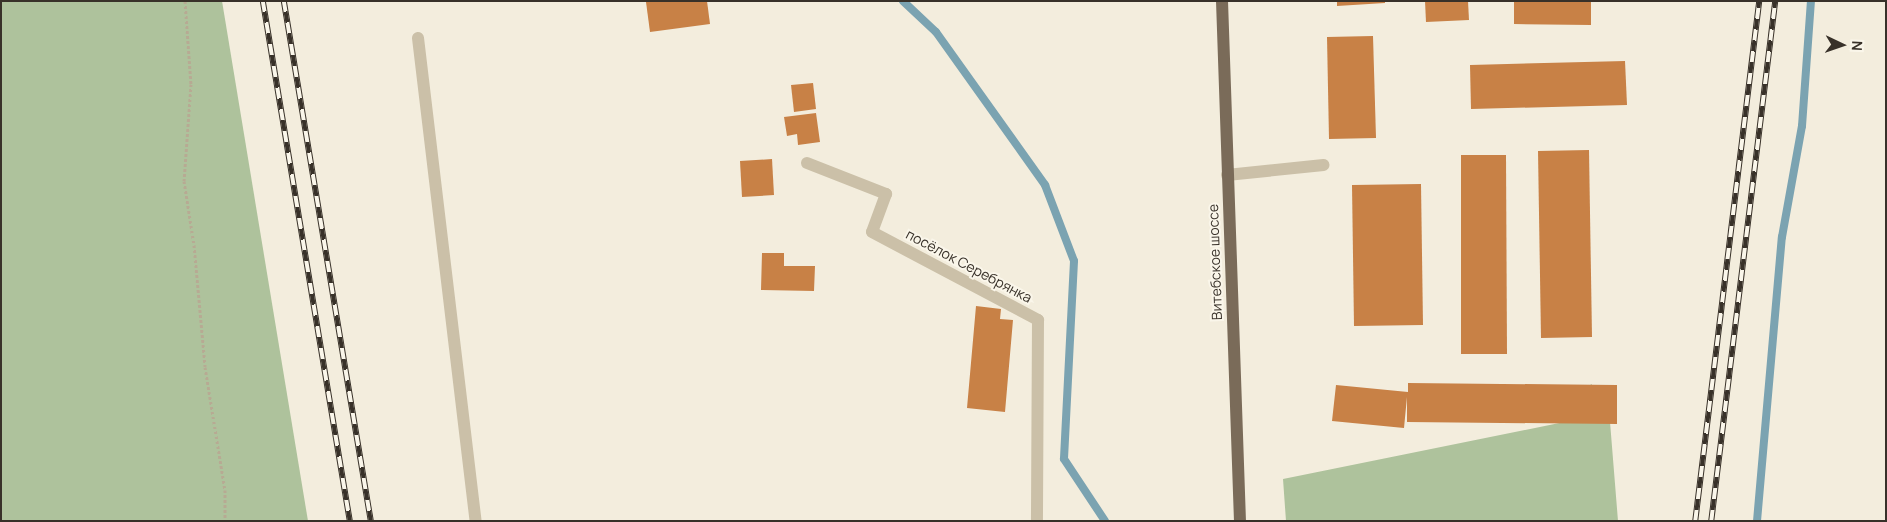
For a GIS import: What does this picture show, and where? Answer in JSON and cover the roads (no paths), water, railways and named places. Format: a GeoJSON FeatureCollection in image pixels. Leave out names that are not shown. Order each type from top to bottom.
{"type":"FeatureCollection","features":[{"type":"Feature","properties":{"kind":"main road","name":"Витебское шоссе"},"geometry":{"type":"LineString","coordinates":[[1222,1],[1240,521]]}},
{"type":"Feature","properties":{"kind":"street"},"geometry":{"type":"LineString","coordinates":[[418,38],[476,521]]}},
{"type":"Feature","properties":{"kind":"street","name":"посёлок Серебрянка"},"geometry":{"type":"LineString","coordinates":[[807,162],[886,194],[872,232],[1038,320],[1037,521]]}},
{"type":"Feature","properties":{"kind":"street"},"geometry":{"type":"LineString","coordinates":[[1227,175],[1323,165]]}},
{"type":"Feature","properties":{"kind":"waterway"},"geometry":{"type":"LineString","coordinates":[[903,1],[936,32],[1045,185],[1074,261],[1064,459],[1105,521]]}},
{"type":"Feature","properties":{"kind":"waterway"},"geometry":{"type":"LineString","coordinates":[[1757,521],[1782,237],[1802,126],[1811,1]]}},
{"type":"Feature","properties":{"kind":"railway"},"geometry":{"type":"LineString","coordinates":[[263,1],[350,521]]}},
{"type":"Feature","properties":{"kind":"railway"},"geometry":{"type":"LineString","coordinates":[[284,1],[371,521]]}},
{"type":"Feature","properties":{"kind":"railway"},"geometry":{"type":"LineString","coordinates":[[1695,521],[1759,1]]}},
{"type":"Feature","properties":{"kind":"railway"},"geometry":{"type":"LineString","coordinates":[[1711,521],[1775,1]]}}]}
